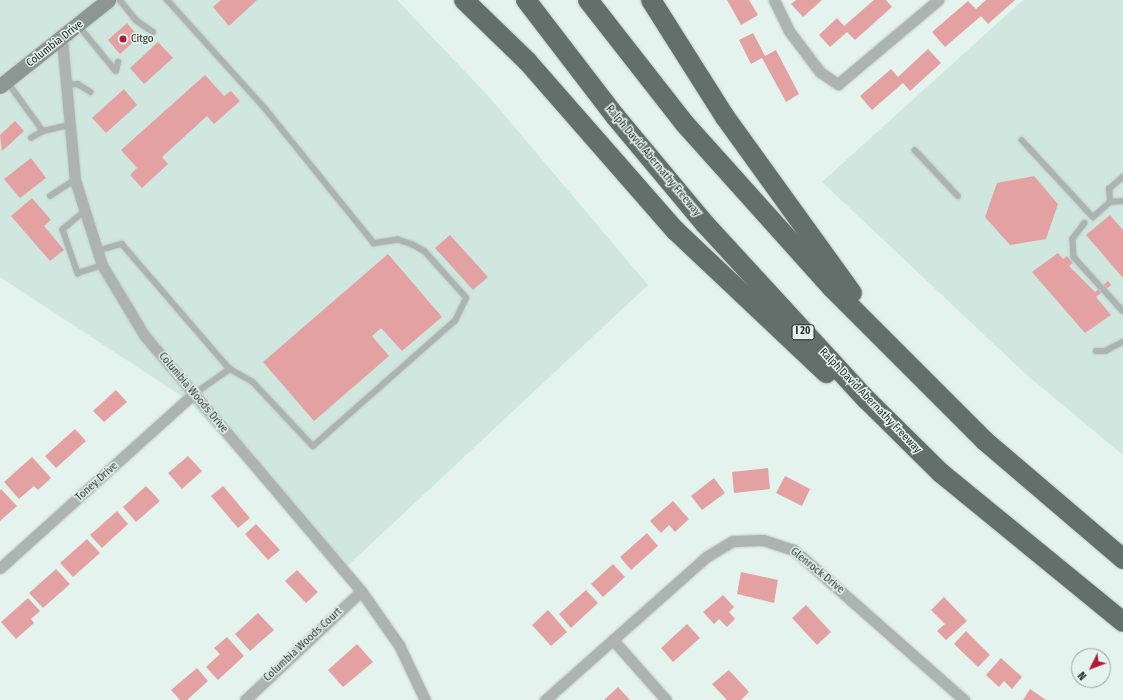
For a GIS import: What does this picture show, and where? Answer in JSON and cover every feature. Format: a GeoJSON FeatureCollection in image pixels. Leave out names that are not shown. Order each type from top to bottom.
{"type":"FeatureCollection","features":[{"type":"Feature","properties":{"kind":"highway"},"geometry":{"type":"LineString","coordinates":[[464,0],[527,62],[676,231],[732,287],[941,473]]}},
{"type":"Feature","properties":{"kind":"highway","name":"Ralph David Abernathy Freeway"},"geometry":{"type":"LineString","coordinates":[[526,0],[615,116],[705,224],[857,389],[941,473],[1123,622]]}},
{"type":"Feature","properties":{"kind":"highway"},"geometry":{"type":"LineString","coordinates":[[588,0],[685,124],[759,210],[905,363],[985,441],[1123,559]]}},
{"type":"Feature","properties":{"kind":"highway"},"geometry":{"type":"LineString","coordinates":[[651,0],[725,117],[905,363]]}},
{"type":"Feature","properties":{"kind":"main road","name":"Columbia Drive"},"geometry":{"type":"LineString","coordinates":[[3,83],[62,40],[108,0]]}},
{"type":"Feature","properties":{"kind":"street"},"geometry":{"type":"LineString","coordinates":[[774,0],[789,31],[820,72],[838,84],[938,0]]}},
{"type":"Feature","properties":{"kind":"street","name":"Columbia Woods Drive"},"geometry":{"type":"LineString","coordinates":[[62,40],[75,180],[83,213],[102,265],[144,335],[361,591],[399,645],[425,700]]}},
{"type":"Feature","properties":{"kind":"street","name":"Toney Drive"},"geometry":{"type":"LineString","coordinates":[[0,568],[193,394]]}},
{"type":"Feature","properties":{"kind":"street","name":"Glenrock Drive"},"geometry":{"type":"LineString","coordinates":[[545,700],[706,557],[733,541],[768,541],[794,550],[964,700]]}},
{"type":"Feature","properties":{"kind":"street","name":"Columbia Woods Court"},"geometry":{"type":"LineString","coordinates":[[245,700],[361,591]]}},
{"type":"Feature","properties":{"kind":"street"},"geometry":{"type":"LineString","coordinates":[[613,640],[666,700]]}},
{"type":"Feature","properties":{"kind":"lane"},"geometry":{"type":"LineString","coordinates":[[120,0],[136,20],[153,32]]}},
{"type":"Feature","properties":{"kind":"lane"},"geometry":{"type":"LineString","coordinates":[[97,251],[122,244],[230,370],[254,382],[313,446],[455,321],[466,298],[425,252],[413,245],[398,240],[374,244],[265,109],[167,0]]}},
{"type":"Feature","properties":{"kind":"lane"},"geometry":{"type":"LineString","coordinates":[[78,25],[116,71],[118,62]]}},
{"type":"Feature","properties":{"kind":"lane"},"geometry":{"type":"LineString","coordinates":[[3,83],[43,130]]}},
{"type":"Feature","properties":{"kind":"lane"},"geometry":{"type":"LineString","coordinates":[[66,85],[78,84],[91,92]]}},
{"type":"Feature","properties":{"kind":"lane"},"geometry":{"type":"LineString","coordinates":[[31,138],[43,130],[70,125]]}},
{"type":"Feature","properties":{"kind":"lane"},"geometry":{"type":"LineString","coordinates":[[1022,140],[1089,220]]}},
{"type":"Feature","properties":{"kind":"lane"},"geometry":{"type":"LineString","coordinates":[[914,150],[958,196]]}},
{"type":"Feature","properties":{"kind":"lane"},"geometry":{"type":"LineString","coordinates":[[1110,202],[1109,189],[1123,177]]}},
{"type":"Feature","properties":{"kind":"lane"},"geometry":{"type":"LineString","coordinates":[[50,196],[75,180]]}},
{"type":"Feature","properties":{"kind":"lane"},"geometry":{"type":"LineString","coordinates":[[1123,201],[1110,202],[1089,220],[1073,239],[1074,257],[1123,311]]}},
{"type":"Feature","properties":{"kind":"lane"},"geometry":{"type":"LineString","coordinates":[[83,213],[63,230],[78,273],[102,265]]}},
{"type":"Feature","properties":{"kind":"lane"},"geometry":{"type":"LineString","coordinates":[[1096,351],[1106,351],[1123,342]]}},
{"type":"Feature","properties":{"kind":"lane"},"geometry":{"type":"LineString","coordinates":[[193,394],[230,370]]}},
{"type":"Feature","properties":{"kind":"shaded area"},"geometry":{"type":"Polygon","coordinates":[[[0,0],[397,0],[490,98],[648,285],[342,571],[189,401],[0,277],[0,0]]]}},
{"type":"Feature","properties":{"kind":"shaded area"},"geometry":{"type":"Polygon","coordinates":[[[1023,0],[1123,0],[1123,455],[1029,377],[822,182],[1023,0]]]}},
{"type":"Feature","properties":{"kind":"building"},"geometry":{"type":"Polygon","coordinates":[[[221,0],[257,0],[229,26],[213,7],[221,0]]]}},
{"type":"Feature","properties":{"kind":"building"},"geometry":{"type":"Polygon","coordinates":[[[727,0],[749,0],[758,15],[741,25],[727,0]]]}},
{"type":"Feature","properties":{"kind":"building"},"geometry":{"type":"Polygon","coordinates":[[[796,0],[822,0],[803,17],[791,4],[796,0]]]}},
{"type":"Feature","properties":{"kind":"building"},"geometry":{"type":"Polygon","coordinates":[[[874,0],[886,0],[892,7],[855,40],[847,32],[830,47],[819,35],[837,18],[844,26],[874,0]]]}},
{"type":"Feature","properties":{"kind":"building"},"geometry":{"type":"Polygon","coordinates":[[[986,0],[1015,0],[988,24],[981,16],[945,47],[932,32],[968,1],[976,9],[986,0]]]}},
{"type":"Feature","properties":{"kind":"building","name":"Citgo"},"geometry":{"type":"Polygon","coordinates":[[[127,23],[139,37],[120,54],[108,40],[127,23]]]}},
{"type":"Feature","properties":{"kind":"building"},"geometry":{"type":"Polygon","coordinates":[[[753,33],[765,56],[776,50],[799,94],[786,102],[762,58],[751,64],[739,40],[753,33]]]}},
{"type":"Feature","properties":{"kind":"building"},"geometry":{"type":"Polygon","coordinates":[[[158,42],[173,58],[144,84],[130,68],[158,42]]]}},
{"type":"Feature","properties":{"kind":"building"},"geometry":{"type":"Polygon","coordinates":[[[928,49],[941,63],[910,91],[903,83],[872,110],[860,96],[891,69],[898,77],[928,49]]]}},
{"type":"Feature","properties":{"kind":"building"},"geometry":{"type":"Polygon","coordinates":[[[205,75],[224,96],[231,91],[240,101],[214,124],[207,116],[162,157],[168,164],[142,188],[130,175],[137,168],[121,150],[205,75]]]}},
{"type":"Feature","properties":{"kind":"building"},"geometry":{"type":"Polygon","coordinates":[[[124,89],[137,105],[106,133],[92,118],[124,89]]]}},
{"type":"Feature","properties":{"kind":"building"},"geometry":{"type":"Polygon","coordinates":[[[15,121],[24,131],[2,151],[0,135],[15,121]]]}},
{"type":"Feature","properties":{"kind":"building"},"geometry":{"type":"Polygon","coordinates":[[[31,158],[46,178],[20,198],[4,179],[31,158]]]}},
{"type":"Feature","properties":{"kind":"building"},"geometry":{"type":"Polygon","coordinates":[[[1034,176],[1058,204],[1046,239],[1010,245],[985,217],[997,183],[1034,176]]]}},
{"type":"Feature","properties":{"kind":"building"},"geometry":{"type":"Polygon","coordinates":[[[32,198],[51,220],[44,226],[64,250],[50,261],[11,216],[32,198]]]}},
{"type":"Feature","properties":{"kind":"building"},"geometry":{"type":"Polygon","coordinates":[[[1110,215],[1123,230],[1123,278],[1086,235],[1110,215]]]}},
{"type":"Feature","properties":{"kind":"building"},"geometry":{"type":"Polygon","coordinates":[[[450,235],[488,277],[473,290],[435,248],[450,235]]]}},
{"type":"Feature","properties":{"kind":"building"},"geometry":{"type":"Polygon","coordinates":[[[1058,253],[1063,259],[1067,256],[1073,263],[1069,266],[1095,292],[1108,281],[1111,285],[1096,297],[1111,315],[1085,333],[1032,272],[1058,253]]]}},
{"type":"Feature","properties":{"kind":"building"},"geometry":{"type":"Polygon","coordinates":[[[388,254],[442,317],[402,351],[381,328],[372,336],[389,356],[314,421],[263,362],[388,254]]]}},
{"type":"Feature","properties":{"kind":"building"},"geometry":{"type":"Polygon","coordinates":[[[116,390],[127,402],[104,422],[93,411],[116,390]]]}},
{"type":"Feature","properties":{"kind":"building"},"geometry":{"type":"Polygon","coordinates":[[[75,429],[86,441],[56,468],[45,456],[75,429]]]}},
{"type":"Feature","properties":{"kind":"building"},"geometry":{"type":"Polygon","coordinates":[[[188,456],[202,471],[182,489],[168,473],[188,456]]]}},
{"type":"Feature","properties":{"kind":"building"},"geometry":{"type":"Polygon","coordinates":[[[32,457],[51,478],[38,490],[34,486],[19,499],[4,482],[32,457]]]}},
{"type":"Feature","properties":{"kind":"building"},"geometry":{"type":"Polygon","coordinates":[[[768,468],[770,489],[734,493],[732,472],[768,468]]]}},
{"type":"Feature","properties":{"kind":"building"},"geometry":{"type":"Polygon","coordinates":[[[785,476],[810,489],[802,506],[776,493],[785,476]]]}},
{"type":"Feature","properties":{"kind":"building"},"geometry":{"type":"Polygon","coordinates":[[[714,478],[725,493],[702,510],[691,496],[714,478]]]}},
{"type":"Feature","properties":{"kind":"building"},"geometry":{"type":"Polygon","coordinates":[[[146,486],[160,501],[136,522],[123,507],[146,486]]]}},
{"type":"Feature","properties":{"kind":"building"},"geometry":{"type":"Polygon","coordinates":[[[223,486],[250,518],[238,528],[211,496],[223,486]]]}},
{"type":"Feature","properties":{"kind":"building"},"geometry":{"type":"Polygon","coordinates":[[[1,489],[17,506],[0,521],[0,491],[1,489]]]}},
{"type":"Feature","properties":{"kind":"building"},"geometry":{"type":"Polygon","coordinates":[[[673,501],[689,519],[675,532],[669,525],[661,533],[650,521],[673,501]]]}},
{"type":"Feature","properties":{"kind":"building"},"geometry":{"type":"Polygon","coordinates":[[[117,511],[128,524],[102,548],[90,535],[117,511]]]}},
{"type":"Feature","properties":{"kind":"building"},"geometry":{"type":"Polygon","coordinates":[[[256,524],[280,550],[268,560],[245,534],[256,524]]]}},
{"type":"Feature","properties":{"kind":"building"},"geometry":{"type":"Polygon","coordinates":[[[647,533],[658,546],[631,570],[620,557],[647,533]]]}},
{"type":"Feature","properties":{"kind":"building"},"geometry":{"type":"Polygon","coordinates":[[[87,539],[100,553],[73,577],[60,563],[87,539]]]}},
{"type":"Feature","properties":{"kind":"building"},"geometry":{"type":"Polygon","coordinates":[[[613,564],[625,577],[603,597],[591,584],[613,564]]]}},
{"type":"Feature","properties":{"kind":"building"},"geometry":{"type":"Polygon","coordinates":[[[56,569],[70,584],[43,608],[29,593],[56,569]]]}},
{"type":"Feature","properties":{"kind":"building"},"geometry":{"type":"Polygon","coordinates":[[[297,570],[318,592],[306,603],[285,581],[297,570]]]}},
{"type":"Feature","properties":{"kind":"building"},"geometry":{"type":"Polygon","coordinates":[[[741,572],[778,580],[774,603],[737,594],[741,572]]]}},
{"type":"Feature","properties":{"kind":"building"},"geometry":{"type":"Polygon","coordinates":[[[586,590],[598,603],[571,628],[559,614],[586,590]]]}},
{"type":"Feature","properties":{"kind":"building"},"geometry":{"type":"Polygon","coordinates":[[[723,595],[734,607],[729,612],[735,619],[727,627],[719,619],[714,624],[703,612],[723,595]]]}},
{"type":"Feature","properties":{"kind":"building"},"geometry":{"type":"Polygon","coordinates":[[[944,597],[967,621],[946,640],[937,631],[945,624],[931,610],[944,597]]]}},
{"type":"Feature","properties":{"kind":"building"},"geometry":{"type":"Polygon","coordinates":[[[28,598],[40,611],[31,619],[34,623],[16,639],[1,622],[28,598]]]}},
{"type":"Feature","properties":{"kind":"building"},"geometry":{"type":"Polygon","coordinates":[[[806,605],[831,632],[817,645],[792,618],[806,605]]]}},
{"type":"Feature","properties":{"kind":"building"},"geometry":{"type":"Polygon","coordinates":[[[548,610],[567,632],[551,646],[532,625],[548,610]]]}},
{"type":"Feature","properties":{"kind":"building"},"geometry":{"type":"Polygon","coordinates":[[[258,613],[274,630],[250,651],[235,634],[258,613]]]}},
{"type":"Feature","properties":{"kind":"building"},"geometry":{"type":"Polygon","coordinates":[[[687,624],[700,638],[673,662],[661,648],[687,624]]]}},
{"type":"Feature","properties":{"kind":"building"},"geometry":{"type":"Polygon","coordinates":[[[966,631],[990,655],[978,667],[954,644],[966,631]]]}},
{"type":"Feature","properties":{"kind":"building"},"geometry":{"type":"Polygon","coordinates":[[[227,637],[244,656],[218,680],[206,667],[220,654],[214,648],[227,637]]]}},
{"type":"Feature","properties":{"kind":"building"},"geometry":{"type":"Polygon","coordinates":[[[357,644],[373,662],[343,687],[328,670],[357,644]]]}},
{"type":"Feature","properties":{"kind":"building"},"geometry":{"type":"Polygon","coordinates":[[[1001,658],[1022,677],[1012,689],[1004,681],[999,687],[986,675],[1001,658]]]}},
{"type":"Feature","properties":{"kind":"building"},"geometry":{"type":"Polygon","coordinates":[[[197,668],[208,681],[187,700],[180,700],[171,690],[197,668]]]}},
{"type":"Feature","properties":{"kind":"building"},"geometry":{"type":"Polygon","coordinates":[[[729,670],[749,692],[741,700],[727,700],[712,684],[729,670]]]}},
{"type":"Feature","properties":{"kind":"building"},"geometry":{"type":"Polygon","coordinates":[[[618,687],[630,700],[604,700],[618,687]]]}},
{"type":"Feature","properties":{"kind":"building"},"geometry":{"type":"Polygon","coordinates":[[[1030,689],[1046,700],[1023,700],[1030,689]]]}},
{"type":"Feature","properties":{"kind":"place","name":"Citgo"},"geometry":{"type":"Point","coordinates":[123,39]}}]}
